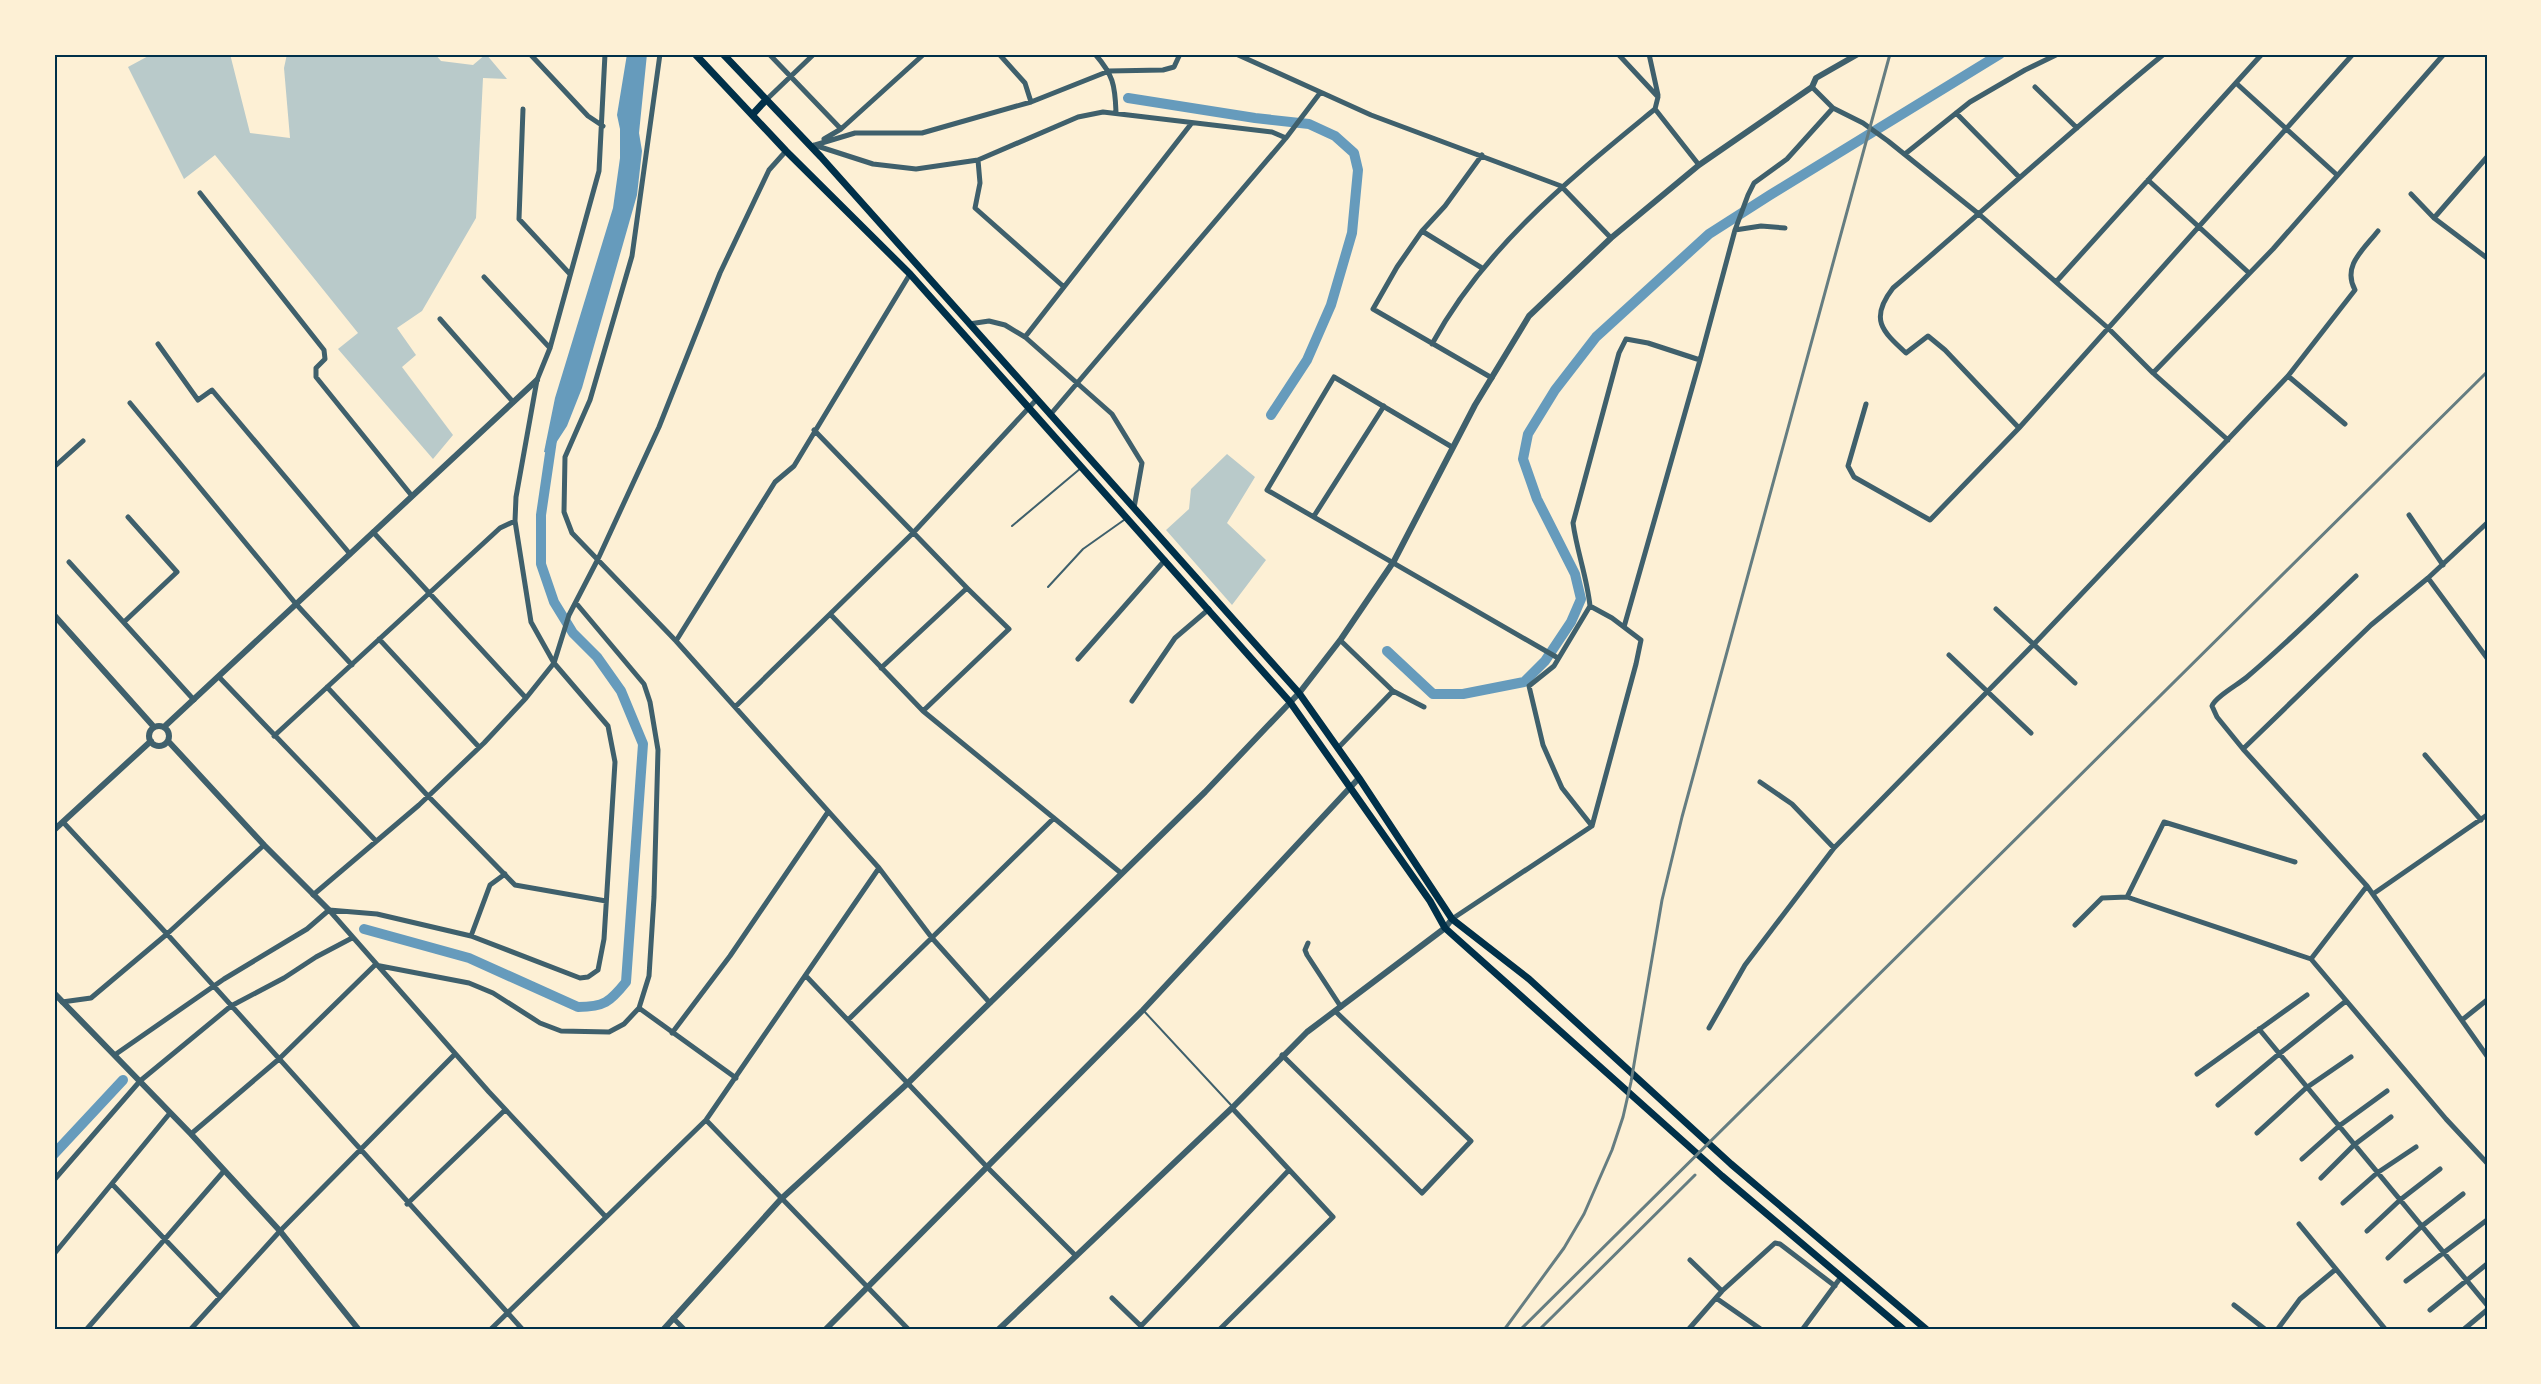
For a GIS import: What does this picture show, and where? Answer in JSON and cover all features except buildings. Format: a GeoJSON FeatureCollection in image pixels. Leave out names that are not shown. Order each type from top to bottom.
{"type":"FeatureCollection","features":[{"type":"Feature","properties":{"kind":"main road"},"geometry":{"type":"LineString","coordinates":[[695,54],[786,150],[910,274],[1030,406],[1290,702],[1430,901],[1445,928],[1722,1176],[1904,1330]]}},
{"type":"Feature","properties":{"kind":"main road"},"geometry":{"type":"LineString","coordinates":[[723,54],[820,157],[1299,693],[1359,778],[1452,919],[1529,979],[1731,1164],[1927,1330]]}},
{"type":"Feature","properties":{"kind":"main road"},"geometry":{"type":"LineString","coordinates":[[752,115],[765,101]]}},
{"type":"Feature","properties":{"kind":"main road"},"geometry":{"type":"LineString","coordinates":[[910,274],[917,265]]}},
{"type":"Feature","properties":{"kind":"street"},"geometry":{"type":"LineString","coordinates":[[530,54],[588,116],[603,126]]}},
{"type":"Feature","properties":{"kind":"street"},"geometry":{"type":"LineString","coordinates":[[116,1054],[213,987],[307,929],[329,910],[377,914],[471,936],[580,978],[588,977],[598,970],[602,957],[615,762],[608,726],[554,663],[531,622],[515,521],[516,498],[537,380],[550,348],[599,171],[605,54]]}},
{"type":"Feature","properties":{"kind":"street"},"geometry":{"type":"LineString","coordinates":[[660,54],[632,256],[590,400],[565,457],[564,512],[572,533],[676,641],[879,868],[932,938],[990,1003]]}},
{"type":"Feature","properties":{"kind":"street"},"geometry":{"type":"LineString","coordinates":[[769,54],[842,129]]}},
{"type":"Feature","properties":{"kind":"street"},"geometry":{"type":"LineString","coordinates":[[765,101],[814,54]]}},
{"type":"Feature","properties":{"kind":"street"},"geometry":{"type":"LineString","coordinates":[[814,145],[842,129],[924,54]]}},
{"type":"Feature","properties":{"kind":"street"},"geometry":{"type":"LineString","coordinates":[[999,54],[1025,83],[1031,102]]}},
{"type":"Feature","properties":{"kind":"street"},"geometry":{"type":"LineString","coordinates":[[1095,54],[1109,71],[1114,82],[1116,112]]}},
{"type":"Feature","properties":{"kind":"street"},"geometry":{"type":"LineString","coordinates":[[814,145],[855,133],[922,133],[1031,102],[1109,71],[1163,70],[1174,67],[1180,54]]}},
{"type":"Feature","properties":{"kind":"street"},"geometry":{"type":"LineString","coordinates":[[1236,54],[1250,56],[1320,93],[1371,115],[1561,186],[1611,238]]}},
{"type":"Feature","properties":{"kind":"street"},"geometry":{"type":"LineString","coordinates":[[1618,54],[1658,97]]}},
{"type":"Feature","properties":{"kind":"street"},"geometry":{"type":"LineString","coordinates":[[1432,344],[1449,313],[1482,268],[1561,186],[1655,109],[1658,97],[1649,54]]}},
{"type":"Feature","properties":{"kind":"street"},"geometry":{"type":"LineString","coordinates":[[663,1330],[780,1199],[908,1083],[1205,792],[1299,693],[1340,640],[1394,561],[1452,447],[1529,316],[1611,238],[1699,165],[1812,87],[1816,78],[1858,54]]}},
{"type":"Feature","properties":{"kind":"street"},"geometry":{"type":"LineString","coordinates":[[1905,154],[1970,102],[2058,54]]}},
{"type":"Feature","properties":{"kind":"street"},"geometry":{"type":"LineString","coordinates":[[2019,428],[1945,350],[1928,336],[1906,353],[1884,332],[1880,317],[1884,300],[1893,288],[1980,214],[2019,177],[2164,54]]}},
{"type":"Feature","properties":{"kind":"street"},"geometry":{"type":"LineString","coordinates":[[2056,282],[2262,54]]}},
{"type":"Feature","properties":{"kind":"street"},"geometry":{"type":"LineString","coordinates":[[1866,404],[1848,465],[1854,477],[1930,520],[2019,428],[2353,54]]}},
{"type":"Feature","properties":{"kind":"street"},"geometry":{"type":"LineString","coordinates":[[2153,373],[2249,273],[2444,54]]}},
{"type":"Feature","properties":{"kind":"street"},"geometry":{"type":"LineString","coordinates":[[2236,83],[2337,175]]}},
{"type":"Feature","properties":{"kind":"street"},"geometry":{"type":"LineString","coordinates":[[1812,87],[1833,108],[1863,123],[1888,141],[1980,214],[2108,328],[2153,373],[2228,440]]}},
{"type":"Feature","properties":{"kind":"street"},"geometry":{"type":"LineString","coordinates":[[2035,87],[2077,128]]}},
{"type":"Feature","properties":{"kind":"street"},"geometry":{"type":"LineString","coordinates":[[1050,416],[1286,138],[1320,93]]}},
{"type":"Feature","properties":{"kind":"street"},"geometry":{"type":"LineString","coordinates":[[1624,627],[1701,360],[1735,230],[1748,195],[1754,183],[1787,159],[1833,108]]}},
{"type":"Feature","properties":{"kind":"street"},"geometry":{"type":"LineString","coordinates":[[1655,109],[1699,165]]}},
{"type":"Feature","properties":{"kind":"street"},"geometry":{"type":"LineString","coordinates":[[523,110],[519,219],[569,273]]}},
{"type":"Feature","properties":{"kind":"street"},"geometry":{"type":"LineString","coordinates":[[814,145],[873,164],[916,170],[978,160],[1078,117],[1103,112],[1272,132],[1286,138]]}},
{"type":"Feature","properties":{"kind":"street"},"geometry":{"type":"LineString","coordinates":[[1956,113],[2019,177]]}},
{"type":"Feature","properties":{"kind":"street"},"geometry":{"type":"LineString","coordinates":[[1024,337],[1191,124]]}},
{"type":"Feature","properties":{"kind":"street"},"geometry":{"type":"LineString","coordinates":[[814,145],[820,157]]}},
{"type":"Feature","properties":{"kind":"street"},"geometry":{"type":"LineString","coordinates":[[313,895],[428,796],[479,747],[526,699],[554,663],[570,615],[659,427],[720,273],[769,170],[786,150]]}},
{"type":"Feature","properties":{"kind":"street"},"geometry":{"type":"LineString","coordinates":[[1482,155],[1445,206],[1422,231],[1397,267],[1373,309],[1492,378]]}},
{"type":"Feature","properties":{"kind":"street"},"geometry":{"type":"LineString","coordinates":[[2434,218],[2487,158]]}},
{"type":"Feature","properties":{"kind":"street"},"geometry":{"type":"LineString","coordinates":[[978,160],[980,183],[975,208],[1064,287]]}},
{"type":"Feature","properties":{"kind":"street"},"geometry":{"type":"LineString","coordinates":[[2148,180],[2249,273]]}},
{"type":"Feature","properties":{"kind":"street"},"geometry":{"type":"LineString","coordinates":[[200,193],[324,350],[326,359],[316,368],[316,377],[412,496]]}},
{"type":"Feature","properties":{"kind":"street"},"geometry":{"type":"LineString","coordinates":[[2411,194],[2434,218],[2487,258]]}},
{"type":"Feature","properties":{"kind":"street"},"geometry":{"type":"LineString","coordinates":[[1735,230],[1761,226],[1785,228]]}},
{"type":"Feature","properties":{"kind":"street"},"geometry":{"type":"LineString","coordinates":[[1422,231],[1482,268]]}},
{"type":"Feature","properties":{"kind":"street"},"geometry":{"type":"LineString","coordinates":[[1709,1028],[1746,965],[1834,848],[1987,693],[2288,376],[2355,290],[2352,283],[2352,263],[2378,231]]}},
{"type":"Feature","properties":{"kind":"street"},"geometry":{"type":"LineString","coordinates":[[676,641],[776,482],[794,466],[910,274]]}},
{"type":"Feature","properties":{"kind":"street"},"geometry":{"type":"LineString","coordinates":[[484,277],[550,348]]}},
{"type":"Feature","properties":{"kind":"street"},"geometry":{"type":"LineString","coordinates":[[440,319],[513,402]]}},
{"type":"Feature","properties":{"kind":"street"},"geometry":{"type":"LineString","coordinates":[[969,324],[988,321],[1005,325],[1024,337],[1112,414],[1142,463],[1134,509]]}},
{"type":"Feature","properties":{"kind":"street"},"geometry":{"type":"LineString","coordinates":[[1592,825],[1562,788],[1543,745],[1529,686],[1554,666],[1590,606],[1588,580],[1576,548],[1573,523],[1619,353],[1626,339],[1648,343],[1701,360]]}},
{"type":"Feature","properties":{"kind":"street"},"geometry":{"type":"LineString","coordinates":[[158,344],[198,400],[212,390],[350,554]]}},
{"type":"Feature","properties":{"kind":"street"},"geometry":{"type":"LineString","coordinates":[[2288,376],[2345,424]]}},
{"type":"Feature","properties":{"kind":"street"},"geometry":{"type":"LineString","coordinates":[[1452,447],[1334,377],[1267,490],[1394,561],[1558,658]]}},
{"type":"Feature","properties":{"kind":"street"},"geometry":{"type":"LineString","coordinates":[[151,741],[150,732],[154,728],[164,727],[194,700],[537,380]]}},
{"type":"Feature","properties":{"kind":"street"},"geometry":{"type":"LineString","coordinates":[[735,707],[913,533],[1037,399]]}},
{"type":"Feature","properties":{"kind":"street"},"geometry":{"type":"LineString","coordinates":[[130,403],[296,604],[352,665]]}},
{"type":"Feature","properties":{"kind":"street"},"geometry":{"type":"LineString","coordinates":[[1314,516],[1384,406]]}},
{"type":"Feature","properties":{"kind":"street"},"geometry":{"type":"LineString","coordinates":[[814,430],[967,588],[1009,628],[923,711]]}},
{"type":"Feature","properties":{"kind":"street"},"geometry":{"type":"LineString","coordinates":[[54,467],[83,441]]}},
{"type":"Feature","properties":{"kind":"street"},"geometry":{"type":"LineString","coordinates":[[2409,515],[2443,565]]}},
{"type":"Feature","properties":{"kind":"street"},"geometry":{"type":"LineString","coordinates":[[124,622],[177,572],[128,517]]}},
{"type":"Feature","properties":{"kind":"street"},"geometry":{"type":"LineString","coordinates":[[274,736],[500,528],[515,521]]}},
{"type":"Feature","properties":{"kind":"street"},"geometry":{"type":"LineString","coordinates":[[2243,749],[2371,626],[2443,565],[2487,523]]}},
{"type":"Feature","properties":{"kind":"street"},"geometry":{"type":"LineString","coordinates":[[2481,528],[2487,534]]}},
{"type":"Feature","properties":{"kind":"street"},"geometry":{"type":"LineString","coordinates":[[373,532],[526,699]]}},
{"type":"Feature","properties":{"kind":"street"},"geometry":{"type":"LineString","coordinates":[[1078,658],[1165,560]]}},
{"type":"Feature","properties":{"kind":"street"},"geometry":{"type":"LineString","coordinates":[[69,562],[194,700]]}},
{"type":"Feature","properties":{"kind":"street"},"geometry":{"type":"LineString","coordinates":[[2356,576],[2252,673],[2213,701],[2212,706],[2217,717],[2243,749],[2367,886],[2487,1056]]}},
{"type":"Feature","properties":{"kind":"street"},"geometry":{"type":"LineString","coordinates":[[2428,578],[2487,658]]}},
{"type":"Feature","properties":{"kind":"street"},"geometry":{"type":"LineString","coordinates":[[880,668],[967,588]]}},
{"type":"Feature","properties":{"kind":"street"},"geometry":{"type":"LineString","coordinates":[[375,965],[469,983],[493,993],[540,1023],[561,1031],[609,1032],[624,1024],[639,1008],[649,976],[654,897],[658,750],[650,702],[644,684],[576,603]]}},
{"type":"Feature","properties":{"kind":"street"},"geometry":{"type":"LineString","coordinates":[[998,1330],[1232,1108],[1307,1032],[1445,928],[1452,919],[1592,825],[1641,640],[1612,618],[1590,606]]}},
{"type":"Feature","properties":{"kind":"street"},"geometry":{"type":"LineString","coordinates":[[1131,701],[1175,638],[1209,609]]}},
{"type":"Feature","properties":{"kind":"street"},"geometry":{"type":"LineString","coordinates":[[1996,609],[2035,643],[2075,683]]}},
{"type":"Feature","properties":{"kind":"street"},"geometry":{"type":"LineString","coordinates":[[54,615],[154,728]]}},
{"type":"Feature","properties":{"kind":"street"},"geometry":{"type":"LineString","coordinates":[[831,615],[923,711],[1121,873]]}},
{"type":"Feature","properties":{"kind":"street"},"geometry":{"type":"LineString","coordinates":[[379,639],[479,747]]}},
{"type":"Feature","properties":{"kind":"street"},"geometry":{"type":"LineString","coordinates":[[1340,640],[1393,691],[1424,707]]}},
{"type":"Feature","properties":{"kind":"street"},"geometry":{"type":"LineString","coordinates":[[1949,655],[2031,733]]}},
{"type":"Feature","properties":{"kind":"street"},"geometry":{"type":"LineString","coordinates":[[219,677],[376,841]]}},
{"type":"Feature","properties":{"kind":"street"},"geometry":{"type":"LineString","coordinates":[[327,687],[428,796],[515,885],[606,901]]}},
{"type":"Feature","properties":{"kind":"street"},"geometry":{"type":"LineString","coordinates":[[1338,748],[1393,691]]}},
{"type":"Feature","properties":{"kind":"street"},"geometry":{"type":"LineString","coordinates":[[164,727],[168,732],[168,741],[264,845],[329,910],[375,965],[505,1110],[605,1216]]}},
{"type":"Feature","properties":{"kind":"street"},"geometry":{"type":"LineString","coordinates":[[151,741],[159,746],[168,741]]}},
{"type":"Feature","properties":{"kind":"street"},"geometry":{"type":"LineString","coordinates":[[54,830],[151,741]]}},
{"type":"Feature","properties":{"kind":"street"},"geometry":{"type":"LineString","coordinates":[[2425,755],[2481,820]]}},
{"type":"Feature","properties":{"kind":"street"},"geometry":{"type":"LineString","coordinates":[[825,1330],[1143,1010],[1359,778]]}},
{"type":"Feature","properties":{"kind":"street"},"geometry":{"type":"LineString","coordinates":[[1760,782],[1792,804],[1834,848]]}},
{"type":"Feature","properties":{"kind":"street"},"geometry":{"type":"LineString","coordinates":[[672,1033],[730,956],[828,812]]}},
{"type":"Feature","properties":{"kind":"street"},"geometry":{"type":"LineString","coordinates":[[2373,894],[2487,815]]}},
{"type":"Feature","properties":{"kind":"street"},"geometry":{"type":"LineString","coordinates":[[848,1020],[1054,818]]}},
{"type":"Feature","properties":{"kind":"street"},"geometry":{"type":"LineString","coordinates":[[63,822],[523,1330]]}},
{"type":"Feature","properties":{"kind":"street"},"geometry":{"type":"LineString","coordinates":[[2127,897],[2164,822],[2295,862]]}},
{"type":"Feature","properties":{"kind":"street"},"geometry":{"type":"LineString","coordinates":[[62,1002],[91,998],[264,845]]}},
{"type":"Feature","properties":{"kind":"street"},"geometry":{"type":"LineString","coordinates":[[489,1330],[706,1120],[879,868]]}},
{"type":"Feature","properties":{"kind":"street"},"geometry":{"type":"LineString","coordinates":[[471,936],[490,885],[505,874]]}},
{"type":"Feature","properties":{"kind":"street"},"geometry":{"type":"LineString","coordinates":[[2311,959],[2367,886]]}},
{"type":"Feature","properties":{"kind":"street"},"geometry":{"type":"LineString","coordinates":[[2075,925],[2102,898],[2127,897],[2311,959],[2446,1119],[2487,1163]]}},
{"type":"Feature","properties":{"kind":"street"},"geometry":{"type":"LineString","coordinates":[[54,1180],[140,1081],[231,1006],[284,978],[351,937]]}},
{"type":"Feature","properties":{"kind":"street"},"geometry":{"type":"LineString","coordinates":[[1282,1055],[1422,1192],[1471,1141],[1338,1009],[1307,955],[1305,950],[1308,943]]}},
{"type":"Feature","properties":{"kind":"street"},"geometry":{"type":"LineString","coordinates":[[191,1134],[279,1059],[375,965]]}},
{"type":"Feature","properties":{"kind":"street"},"geometry":{"type":"LineString","coordinates":[[806,976],[988,1168],[1076,1256]]}},
{"type":"Feature","properties":{"kind":"street"},"geometry":{"type":"LineString","coordinates":[[54,993],[116,1054],[280,1231],[359,1330]]}},
{"type":"Feature","properties":{"kind":"street"},"geometry":{"type":"LineString","coordinates":[[2197,1074],[2307,995]]}},
{"type":"Feature","properties":{"kind":"street"},"geometry":{"type":"LineString","coordinates":[[2462,1020],[2487,1000]]}},
{"type":"Feature","properties":{"kind":"street"},"geometry":{"type":"LineString","coordinates":[[2218,1105],[2346,1001]]}},
{"type":"Feature","properties":{"kind":"street"},"geometry":{"type":"LineString","coordinates":[[639,1008],[736,1078]]}},
{"type":"Feature","properties":{"kind":"street"},"geometry":{"type":"LineString","coordinates":[[2259,1029],[2443,1251],[2487,1308],[2463,1330]]}},
{"type":"Feature","properties":{"kind":"street"},"geometry":{"type":"LineString","coordinates":[[190,1330],[280,1231],[455,1054]]}},
{"type":"Feature","properties":{"kind":"street"},"geometry":{"type":"LineString","coordinates":[[2257,1133],[2306,1088],[2351,1057]]}},
{"type":"Feature","properties":{"kind":"street"},"geometry":{"type":"LineString","coordinates":[[2302,1159],[2339,1126],[2387,1091]]}},
{"type":"Feature","properties":{"kind":"street"},"geometry":{"type":"LineString","coordinates":[[1219,1330],[1334,1216],[1232,1108]]}},
{"type":"Feature","properties":{"kind":"street"},"geometry":{"type":"LineString","coordinates":[[408,1204],[505,1110]]}},
{"type":"Feature","properties":{"kind":"street"},"geometry":{"type":"LineString","coordinates":[[54,1254],[170,1113]]}},
{"type":"Feature","properties":{"kind":"street"},"geometry":{"type":"LineString","coordinates":[[2321,1178],[2354,1145],[2391,1118]]}},
{"type":"Feature","properties":{"kind":"street"},"geometry":{"type":"LineString","coordinates":[[706,1120],[909,1330]]}},
{"type":"Feature","properties":{"kind":"street"},"geometry":{"type":"LineString","coordinates":[[2343,1203],[2377,1173],[2416,1147]]}},
{"type":"Feature","properties":{"kind":"street"},"geometry":{"type":"LineString","coordinates":[[2367,1231],[2400,1200],[2440,1169]]}},
{"type":"Feature","properties":{"kind":"street"},"geometry":{"type":"LineString","coordinates":[[1112,1298],[1143,1328],[1289,1170]]}},
{"type":"Feature","properties":{"kind":"street"},"geometry":{"type":"LineString","coordinates":[[86,1330],[224,1171]]}},
{"type":"Feature","properties":{"kind":"street"},"geometry":{"type":"LineString","coordinates":[[113,1185],[220,1297]]}},
{"type":"Feature","properties":{"kind":"street"},"geometry":{"type":"LineString","coordinates":[[2388,1258],[2422,1226],[2463,1194]]}},
{"type":"Feature","properties":{"kind":"street"},"geometry":{"type":"LineString","coordinates":[[2406,1281],[2487,1220]]}},
{"type":"Feature","properties":{"kind":"street"},"geometry":{"type":"LineString","coordinates":[[2299,1224],[2386,1330]]}},
{"type":"Feature","properties":{"kind":"street"},"geometry":{"type":"LineString","coordinates":[[1688,1330],[1722,1291],[1775,1244],[1780,1244],[1834,1286]]}},
{"type":"Feature","properties":{"kind":"street"},"geometry":{"type":"LineString","coordinates":[[1690,1260],[1722,1291]]}},
{"type":"Feature","properties":{"kind":"street"},"geometry":{"type":"LineString","coordinates":[[2430,1310],[2487,1264]]}},
{"type":"Feature","properties":{"kind":"street"},"geometry":{"type":"LineString","coordinates":[[2277,1330],[2300,1299],[2336,1269]]}},
{"type":"Feature","properties":{"kind":"street"},"geometry":{"type":"LineString","coordinates":[[1802,1330],[1841,1277]]}},
{"type":"Feature","properties":{"kind":"street"},"geometry":{"type":"LineString","coordinates":[[1716,1298],[1762,1330]]}},
{"type":"Feature","properties":{"kind":"street"},"geometry":{"type":"LineString","coordinates":[[2234,1305],[2266,1330]]}},
{"type":"Feature","properties":{"kind":"street"},"geometry":{"type":"LineString","coordinates":[[673,1318],[685,1330]]}},
{"type":"Feature","properties":{"kind":"lane"},"geometry":{"type":"LineString","coordinates":[[1012,526],[1083,466]]}},
{"type":"Feature","properties":{"kind":"lane"},"geometry":{"type":"LineString","coordinates":[[1048,587],[1083,549],[1128,518]]}},
{"type":"Feature","properties":{"kind":"lane"},"geometry":{"type":"LineString","coordinates":[[1143,1010],[1232,1108]]}},
{"type":"Feature","properties":{"kind":"shaded area"},"geometry":{"type":"Polygon","coordinates":[[[152,54],[230,54],[250,133],[290,138],[284,68],[287,54],[435,54],[441,61],[473,65],[486,54],[507,79],[483,78],[476,218],[422,311],[397,328],[416,355],[402,367],[453,435],[433,459],[338,349],[358,333],[215,155],[184,179],[128,67],[152,54]]]}},
{"type":"Feature","properties":{"kind":"shaded area"},"geometry":{"type":"Polygon","coordinates":[[[1227,454],[1255,477],[1227,523],[1266,560],[1232,605],[1166,530],[1189,509],[1191,489],[1227,454]]]}},
{"type":"Feature","properties":{"kind":"water"},"geometry":{"type":"Polygon","coordinates":[[[627,54],[647,54],[639,133],[642,151],[637,195],[582,388],[567,426],[556,443],[554,454],[544,452],[555,398],[613,208],[620,158],[620,129],[617,115],[627,54]]]}},
{"type":"Feature","properties":{"kind":"waterway"},"geometry":{"type":"LineString","coordinates":[[1387,651],[1433,694],[1463,694],[1524,682],[1545,661],[1571,622],[1581,599],[1575,574],[1537,499],[1523,459],[1528,434],[1555,390],[1596,337],[1709,234],[2000,54]]}},
{"type":"Feature","properties":{"kind":"waterway"},"geometry":{"type":"LineString","coordinates":[[1128,98],[1309,124],[1335,136],[1354,153],[1358,170],[1352,233],[1331,305],[1307,360],[1271,415]]}},
{"type":"Feature","properties":{"kind":"waterway"},"geometry":{"type":"LineString","coordinates":[[364,929],[469,958],[578,1007],[594,1006],[606,1002],[626,982],[643,744],[621,691],[597,657],[573,633],[554,602],[541,564],[541,515],[552,440]]}},
{"type":"Feature","properties":{"kind":"waterway"},"geometry":{"type":"LineString","coordinates":[[54,1154],[123,1080]]}},
{"type":"Feature","properties":{"kind":"railway"},"geometry":{"type":"LineString","coordinates":[[1504,1330],[1564,1248],[1584,1214],[1612,1150],[1623,1117],[1662,900],[1682,817],[1890,54]]}},
{"type":"Feature","properties":{"kind":"railway"},"geometry":{"type":"LineString","coordinates":[[1520,1330],[2487,372]]}},
{"type":"Feature","properties":{"kind":"railway"},"geometry":{"type":"LineString","coordinates":[[1539,1330],[1695,1175]]}}]}
